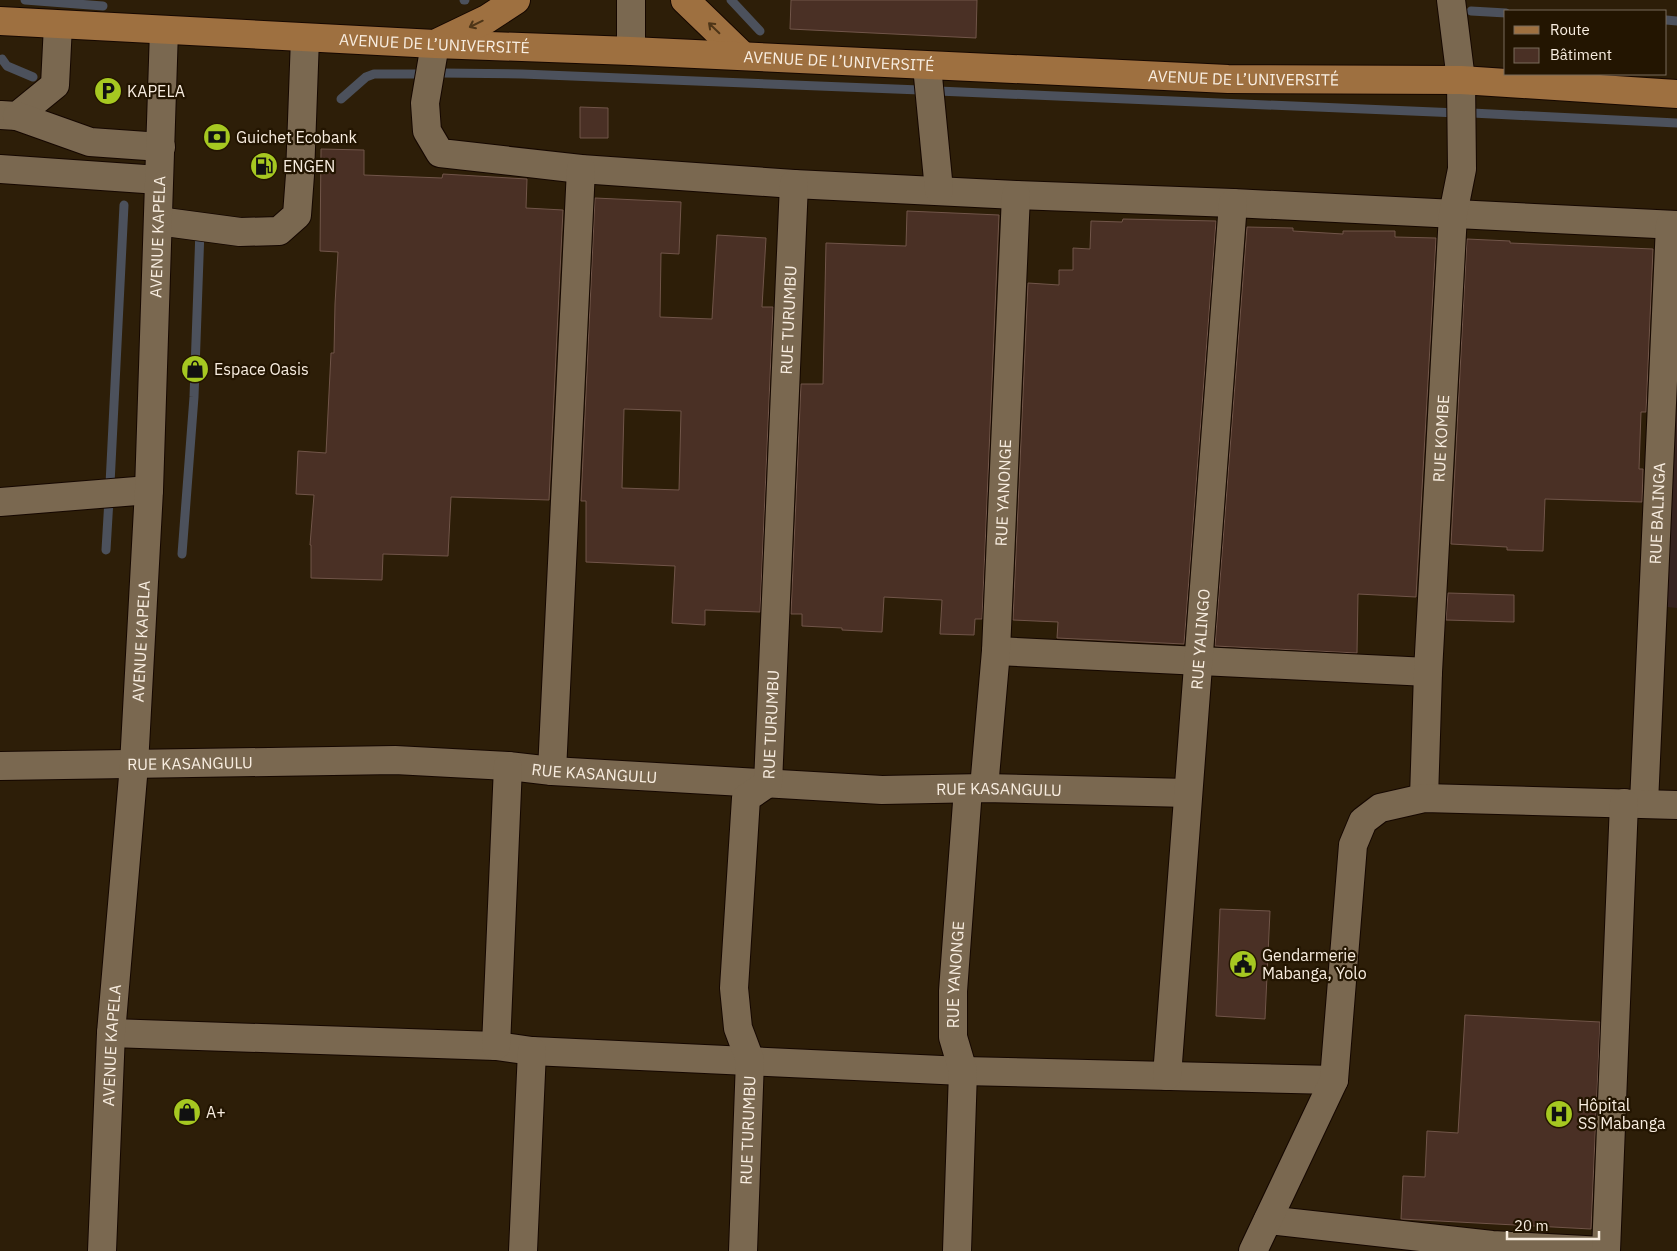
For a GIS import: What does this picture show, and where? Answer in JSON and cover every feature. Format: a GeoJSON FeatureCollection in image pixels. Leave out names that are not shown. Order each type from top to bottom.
{"type":"FeatureCollection","features":[{"type":"Feature","properties":{"kind":"main road"},"geometry":{"type":"LineString","coordinates":[[435,44],[487,19],[516,0]]}},
{"type":"Feature","properties":{"kind":"main road"},"geometry":{"type":"LineString","coordinates":[[685,0],[743,56]]}},
{"type":"Feature","properties":{"kind":"main road","name":"AVENUE DE L’UNIVERSITÉ"},"geometry":{"type":"LineString","coordinates":[[0,21],[305,38],[632,51],[927,66],[1228,79],[1461,80],[1677,94]]}},
{"type":"Feature","properties":{"kind":"street"},"geometry":{"type":"LineString","coordinates":[[631,0],[632,51]]}},
{"type":"Feature","properties":{"kind":"street","name":"RUE KOMBE"},"geometry":{"type":"LineString","coordinates":[[1424,798],[1428,672],[1453,214],[1462,169],[1461,80],[1451,0]]}},
{"type":"Feature","properties":{"kind":"street"},"geometry":{"type":"LineString","coordinates":[[8,116],[55,85],[58,24]]}},
{"type":"Feature","properties":{"kind":"street","name":"AVENUE KAPELA"},"geometry":{"type":"LineString","coordinates":[[102,1251],[111,1033],[134,764],[149,490],[164,30]]}},
{"type":"Feature","properties":{"kind":"street"},"geometry":{"type":"LineString","coordinates":[[158,221],[240,232],[279,231],[297,215],[305,38]]}},
{"type":"Feature","properties":{"kind":"street"},"geometry":{"type":"LineString","coordinates":[[435,44],[425,103],[426,131],[440,153],[581,169],[794,184],[1016,195],[1233,202],[1674,225]]}},
{"type":"Feature","properties":{"kind":"street"},"geometry":{"type":"LineString","coordinates":[[927,66],[939,190]]}},
{"type":"Feature","properties":{"kind":"street"},"geometry":{"type":"LineString","coordinates":[[8,116],[90,142],[160,147]]}},
{"type":"Feature","properties":{"kind":"street"},"geometry":{"type":"LineString","coordinates":[[0,169],[159,180]]}},
{"type":"Feature","properties":{"kind":"street"},"geometry":{"type":"LineString","coordinates":[[552,771],[581,169]]}},
{"type":"Feature","properties":{"kind":"street","name":"RUE TURUMBU"},"geometry":{"type":"LineString","coordinates":[[743,1251],[750,1060],[738,1028],[734,988],[746,798],[768,783],[794,184]]}},
{"type":"Feature","properties":{"kind":"street","name":"RUE YANONGE"},"geometry":{"type":"LineString","coordinates":[[957,1251],[963,1071],[953,1037],[953,991],[976,788],[996,651],[1016,195]]}},
{"type":"Feature","properties":{"kind":"street","name":"RUE YALINGO"},"geometry":{"type":"LineString","coordinates":[[1167,1076],[1233,202]]}},
{"type":"Feature","properties":{"kind":"street","name":"RUE BALINGA"},"geometry":{"type":"LineString","coordinates":[[1605,1251],[1674,225]]}},
{"type":"Feature","properties":{"kind":"street"},"geometry":{"type":"LineString","coordinates":[[0,502],[149,490]]}},
{"type":"Feature","properties":{"kind":"street"},"geometry":{"type":"LineString","coordinates":[[996,651],[1428,672]]}},
{"type":"Feature","properties":{"kind":"street","name":"RUE KASANGULU"},"geometry":{"type":"LineString","coordinates":[[0,766],[395,760],[882,790],[976,788],[1188,793]]}},
{"type":"Feature","properties":{"kind":"street"},"geometry":{"type":"LineString","coordinates":[[496,1046],[508,766]]}},
{"type":"Feature","properties":{"kind":"street"},"geometry":{"type":"LineString","coordinates":[[1253,1251],[1334,1080],[1353,845],[1363,821],[1380,808],[1424,798],[1677,805]]}},
{"type":"Feature","properties":{"kind":"street"},"geometry":{"type":"LineString","coordinates":[[111,1033],[496,1046],[532,1051],[963,1071],[1334,1080]]}},
{"type":"Feature","properties":{"kind":"street"},"geometry":{"type":"LineString","coordinates":[[523,1251],[532,1051]]}},
{"type":"Feature","properties":{"kind":"street"},"geometry":{"type":"LineString","coordinates":[[1268,1220],[1492,1248],[1605,1251]]}},
{"type":"Feature","properties":{"kind":"shaded area"},"geometry":{"type":"Polygon","coordinates":[[[1677,400],[1677,608],[1667,607],[1677,400]]]}},
{"type":"Feature","properties":{"kind":"building"},"geometry":{"type":"Polygon","coordinates":[[[791,0],[977,0],[976,38],[790,29],[791,0]]]}},
{"type":"Feature","properties":{"kind":"building"},"geometry":{"type":"Polygon","coordinates":[[[580,107],[608,108],[608,138],[580,138],[580,107]]]}},
{"type":"Feature","properties":{"kind":"building"},"geometry":{"type":"Polygon","coordinates":[[[321,149],[364,150],[364,175],[442,178],[443,174],[527,179],[526,208],[563,210],[549,500],[451,497],[448,556],[383,554],[382,580],[311,578],[310,545],[314,495],[296,494],[298,451],[326,453],[331,353],[334,353],[338,252],[320,251],[321,149]]]}},
{"type":"Feature","properties":{"kind":"building"},"geometry":{"type":"Polygon","coordinates":[[[595,198],[681,202],[679,254],[661,253],[660,317],[712,319],[717,235],[766,238],[762,307],[773,307],[760,612],[705,610],[705,625],[672,623],[675,566],[586,562],[586,501],[581,501],[595,198]],[[624,409],[622,488],[679,490],[681,411],[624,409]]]}},
{"type":"Feature","properties":{"kind":"building"},"geometry":{"type":"Polygon","coordinates":[[[907,211],[999,215],[982,619],[975,619],[974,635],[940,634],[942,600],[884,597],[882,632],[802,626],[802,614],[791,614],[801,384],[823,384],[826,243],[906,246],[907,211]]]}},
{"type":"Feature","properties":{"kind":"building"},"geometry":{"type":"Polygon","coordinates":[[[1123,219],[1216,221],[1184,644],[1057,638],[1058,622],[1013,620],[1028,283],[1059,285],[1059,270],[1073,270],[1073,248],[1090,249],[1091,221],[1122,222],[1123,219]]]}},
{"type":"Feature","properties":{"kind":"building"},"geometry":{"type":"Polygon","coordinates":[[[1247,227],[1293,228],[1293,231],[1343,234],[1343,231],[1395,231],[1395,237],[1436,238],[1416,597],[1358,594],[1357,653],[1215,646],[1247,227]]]}},
{"type":"Feature","properties":{"kind":"building"},"geometry":{"type":"Polygon","coordinates":[[[1467,239],[1510,241],[1510,243],[1653,249],[1646,412],[1641,412],[1639,469],[1643,469],[1642,502],[1545,499],[1543,551],[1507,550],[1507,547],[1451,544],[1467,239]]]}},
{"type":"Feature","properties":{"kind":"building"},"geometry":{"type":"Polygon","coordinates":[[[1448,593],[1514,595],[1514,622],[1446,620],[1448,593]]]}},
{"type":"Feature","properties":{"kind":"building","name":"Gendarmerie Mabanga, Yolo"},"geometry":{"type":"Polygon","coordinates":[[[1220,909],[1270,911],[1265,1019],[1216,1016],[1220,909]]]}},
{"type":"Feature","properties":{"kind":"building","name":"Hôpital SS Mabanga"},"geometry":{"type":"Polygon","coordinates":[[[1465,1015],[1600,1022],[1591,1229],[1401,1219],[1403,1176],[1425,1177],[1427,1131],[1458,1133],[1465,1015]]]}},
{"type":"Feature","properties":{"kind":"waterway"},"geometry":{"type":"LineString","coordinates":[[25,0],[103,6]]}},
{"type":"Feature","properties":{"kind":"waterway"},"geometry":{"type":"LineString","coordinates":[[731,0],[760,31]]}},
{"type":"Feature","properties":{"kind":"waterway"},"geometry":{"type":"LineString","coordinates":[[1471,11],[1504,13]]}},
{"type":"Feature","properties":{"kind":"waterway"},"geometry":{"type":"LineString","coordinates":[[1667,20],[1677,21]]}},
{"type":"Feature","properties":{"kind":"waterway"},"geometry":{"type":"LineString","coordinates":[[2,59],[7,66],[33,77]]}},
{"type":"Feature","properties":{"kind":"waterway"},"geometry":{"type":"LineString","coordinates":[[441,73],[522,74],[920,90]]}},
{"type":"Feature","properties":{"kind":"waterway"},"geometry":{"type":"LineString","coordinates":[[341,99],[366,77],[374,74],[422,74]]}},
{"type":"Feature","properties":{"kind":"waterway"},"geometry":{"type":"LineString","coordinates":[[938,91],[1458,113]]}},
{"type":"Feature","properties":{"kind":"waterway"},"geometry":{"type":"LineString","coordinates":[[1472,113],[1677,123]]}},
{"type":"Feature","properties":{"kind":"waterway"},"geometry":{"type":"LineString","coordinates":[[110,484],[124,205]]}},
{"type":"Feature","properties":{"kind":"waterway"},"geometry":{"type":"LineString","coordinates":[[182,554],[194,397],[200,230]]}},
{"type":"Feature","properties":{"kind":"waterway"},"geometry":{"type":"LineString","coordinates":[[106,550],[109,499]]}},
{"type":"Feature","properties":{"kind":"place","name":"KAPELA"},"geometry":{"type":"Point","coordinates":[108,91]}},
{"type":"Feature","properties":{"kind":"place","name":"Guichet Ecobank"},"geometry":{"type":"Point","coordinates":[217,137]}},
{"type":"Feature","properties":{"kind":"place","name":"ENGEN"},"geometry":{"type":"Point","coordinates":[264,166]}},
{"type":"Feature","properties":{"kind":"place","name":"Espace Oasis"},"geometry":{"type":"Point","coordinates":[195,369]}},
{"type":"Feature","properties":{"kind":"place","name":"Gendarmerie Mabanga, Yolo"},"geometry":{"type":"Point","coordinates":[1243,964]}},
{"type":"Feature","properties":{"kind":"place","name":"A+"},"geometry":{"type":"Point","coordinates":[187,1112]}},
{"type":"Feature","properties":{"kind":"place","name":"Hôpital SS Mabanga"},"geometry":{"type":"Point","coordinates":[1559,1114]}}]}
